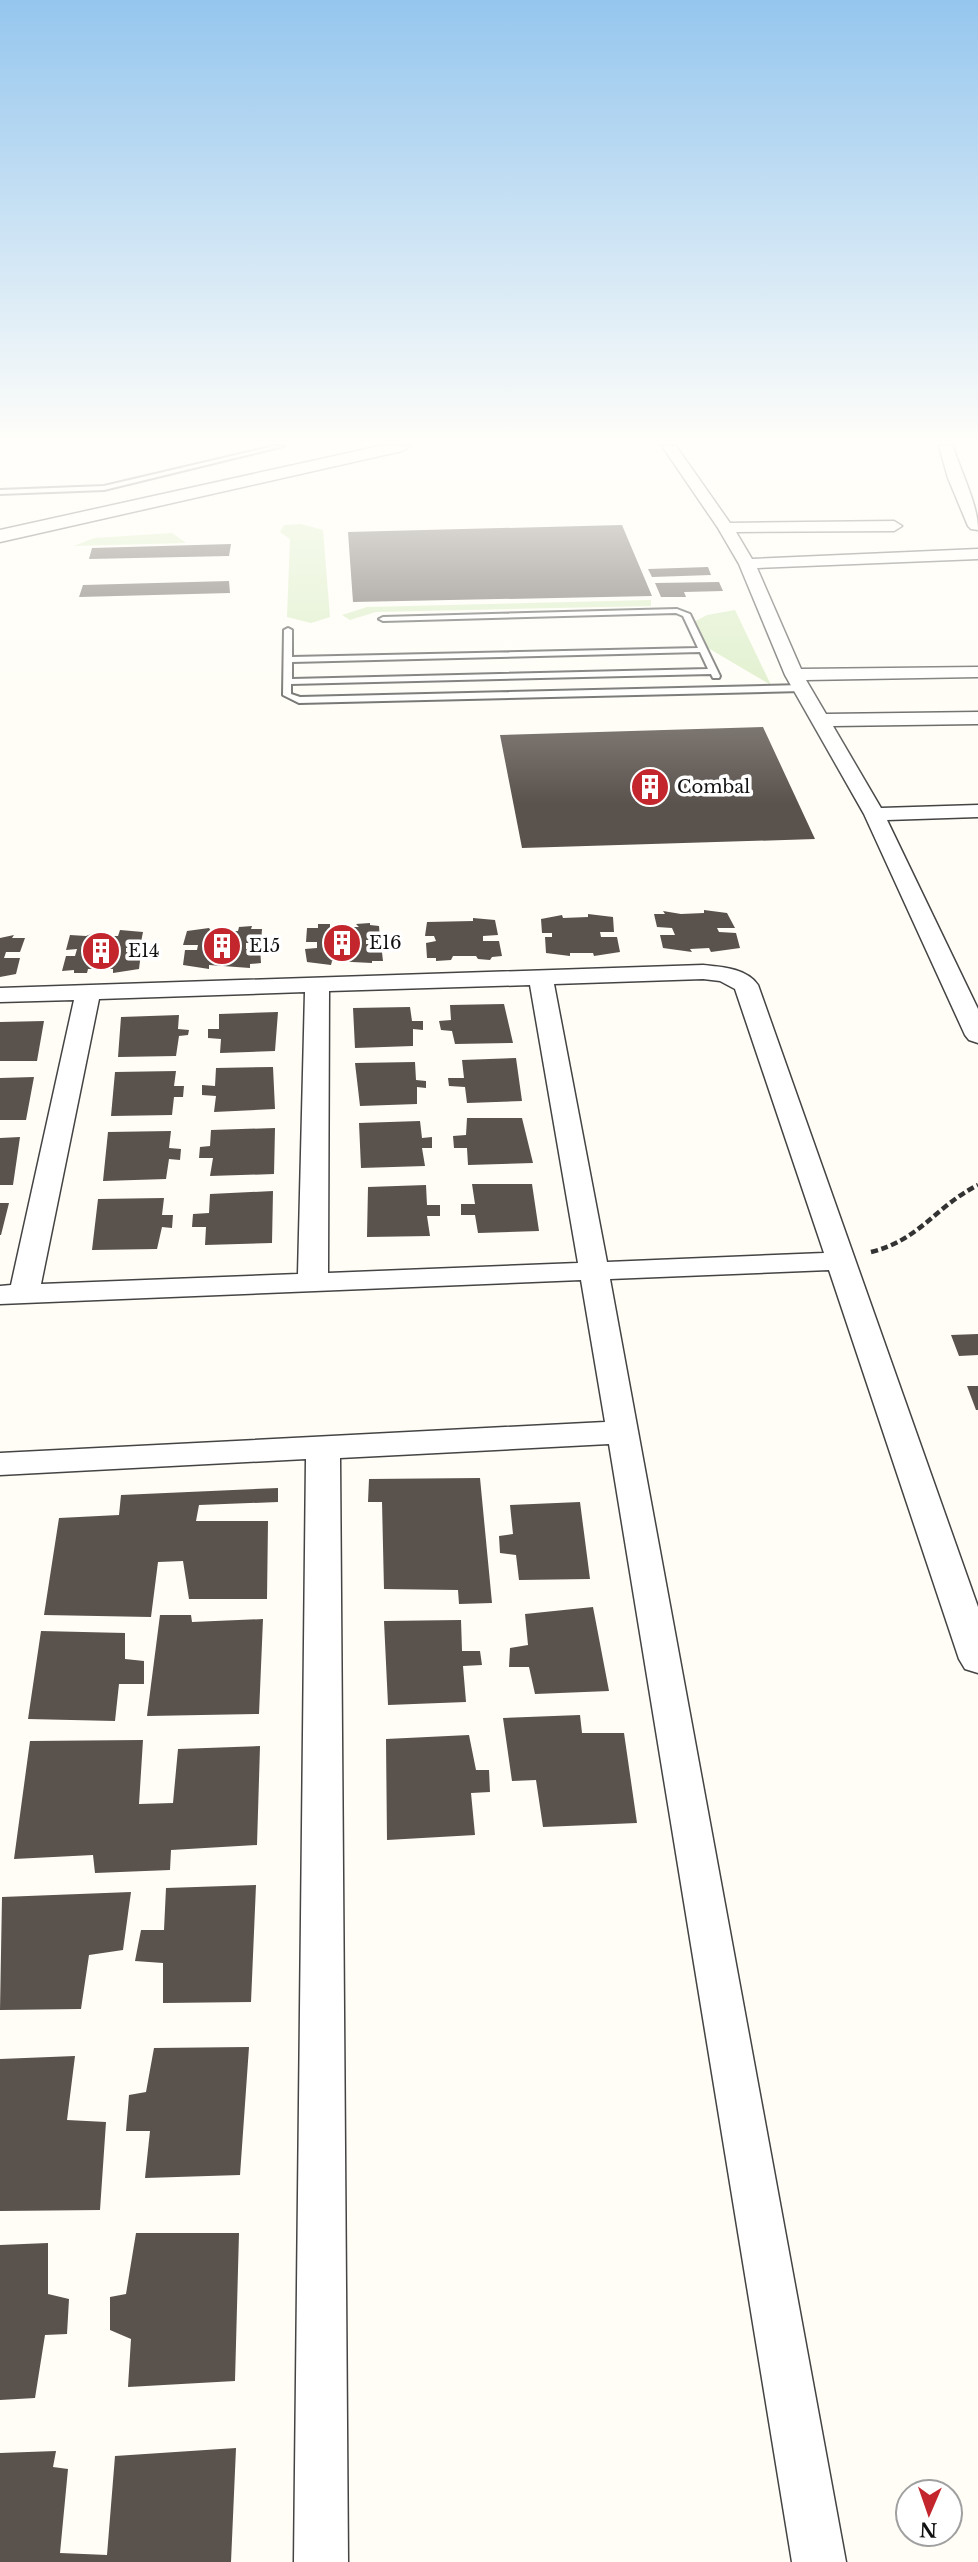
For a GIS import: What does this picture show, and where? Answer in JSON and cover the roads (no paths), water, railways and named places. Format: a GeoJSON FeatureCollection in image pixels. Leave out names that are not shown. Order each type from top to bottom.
{"type":"FeatureCollection","features":[{"type":"Feature","properties":{"kind":"street"},"geometry":{"type":"LineString","coordinates":[[748,566],[798,682],[874,814],[978,1035]]}},
{"type":"Feature","properties":{"kind":"street"},"geometry":{"type":"LineString","coordinates":[[798,682],[978,671]]}},
{"type":"Feature","properties":{"kind":"street"},"geometry":{"type":"LineString","coordinates":[[818,720],[978,718]]}},
{"type":"Feature","properties":{"kind":"street"},"geometry":{"type":"LineString","coordinates":[[874,814],[978,811]]}},
{"type":"Feature","properties":{"kind":"street"},"geometry":{"type":"LineString","coordinates":[[0,995],[703,972],[725,974],[746,985],[978,1659]]}},
{"type":"Feature","properties":{"kind":"street"},"geometry":{"type":"LineString","coordinates":[[541,977],[592,1272],[623,1432],[818,2562]]}},
{"type":"Feature","properties":{"kind":"street"},"geometry":{"type":"LineString","coordinates":[[313,1284],[317,984]]}},
{"type":"Feature","properties":{"kind":"street"},"geometry":{"type":"LineString","coordinates":[[88,992],[12,1294],[841,1261]]}},
{"type":"Feature","properties":{"kind":"street"},"geometry":{"type":"LineString","coordinates":[[0,1467],[623,1432]]}},
{"type":"Feature","properties":{"kind":"street"},"geometry":{"type":"LineString","coordinates":[[321,2562],[323,1448]]}},
{"type":"Feature","properties":{"kind":"lane"},"geometry":{"type":"LineString","coordinates":[[383,620],[677,611],[686,614],[722,690]]}},
{"type":"Feature","properties":{"kind":"lane"},"geometry":{"type":"LineString","coordinates":[[288,630],[287,695],[299,700],[722,690],[798,682]]}},
{"type":"Feature","properties":{"kind":"lane"},"geometry":{"type":"LineString","coordinates":[[679,632],[693,632]]}},
{"type":"Feature","properties":{"kind":"lane"},"geometry":{"type":"LineString","coordinates":[[288,643],[302,643]]}},
{"type":"Feature","properties":{"kind":"lane"},"geometry":{"type":"LineString","coordinates":[[289,660],[522,650],[701,650]]}},
{"type":"Feature","properties":{"kind":"lane"},"geometry":{"type":"LineString","coordinates":[[522,650],[528,675]]}},
{"type":"Feature","properties":{"kind":"lane"},"geometry":{"type":"LineString","coordinates":[[288,682],[713,671]]}},
{"type":"Feature","properties":{"kind":"place","name":"Combal"},"geometry":{"type":"Point","coordinates":[650,787]}},
{"type":"Feature","properties":{"kind":"place","name":"E16"},"geometry":{"type":"Point","coordinates":[342,943]}},
{"type":"Feature","properties":{"kind":"place","name":"E15"},"geometry":{"type":"Point","coordinates":[222,946]}},
{"type":"Feature","properties":{"kind":"place","name":"E14"},"geometry":{"type":"Point","coordinates":[101,951]}}]}
